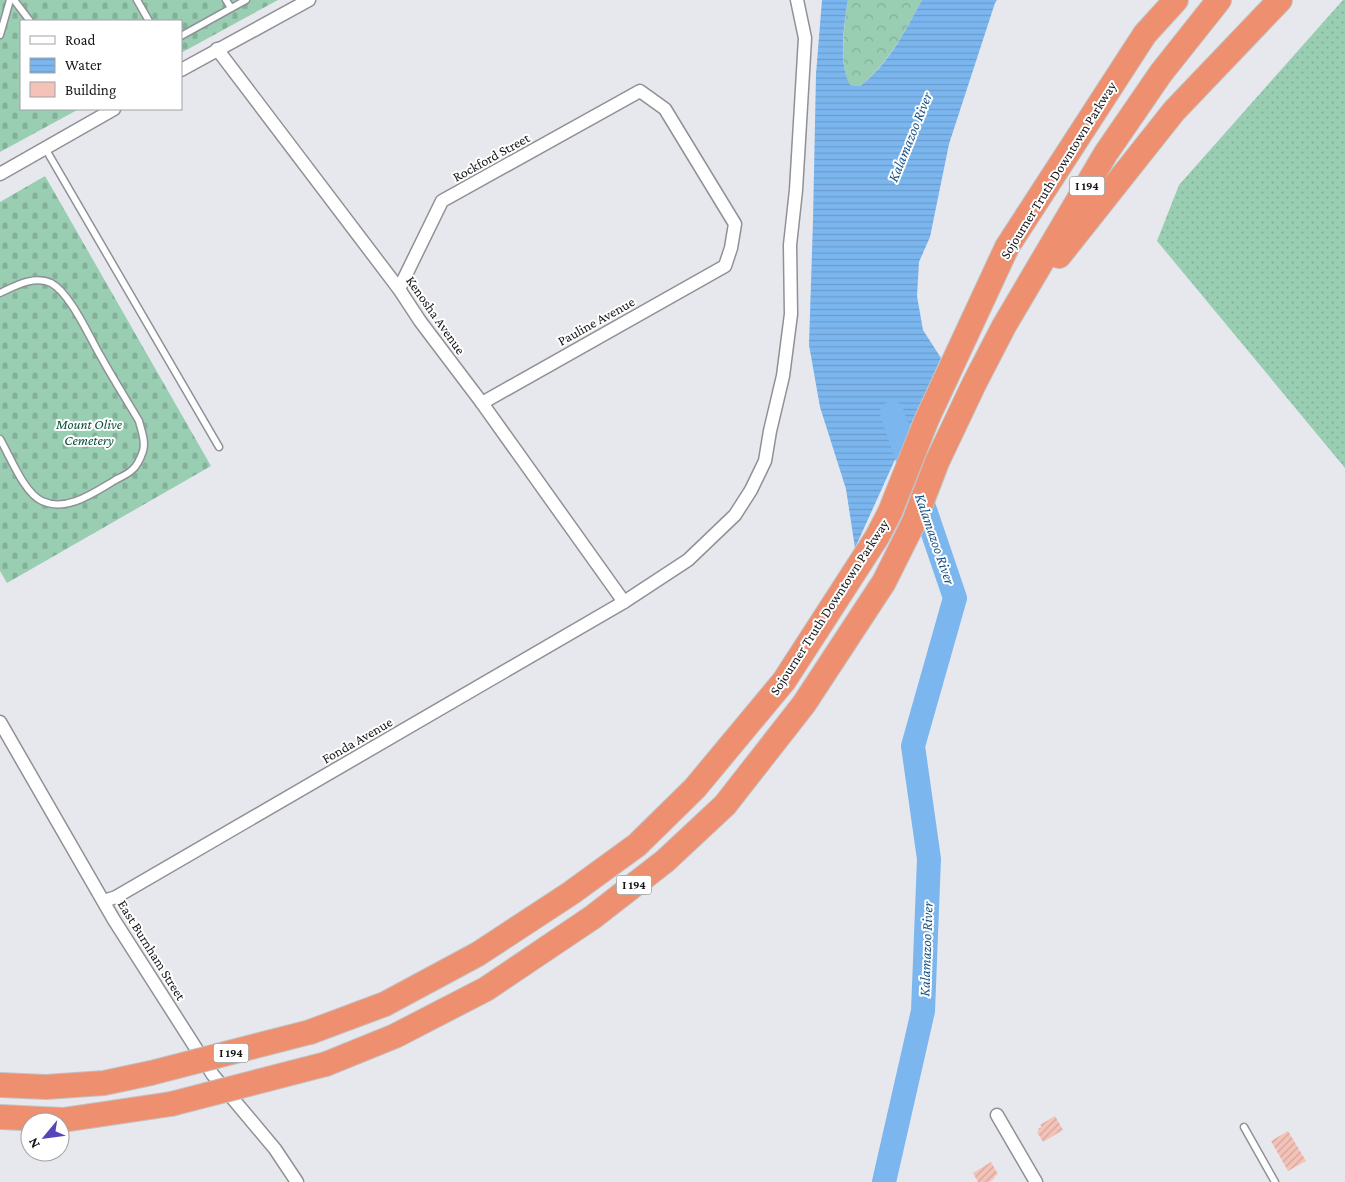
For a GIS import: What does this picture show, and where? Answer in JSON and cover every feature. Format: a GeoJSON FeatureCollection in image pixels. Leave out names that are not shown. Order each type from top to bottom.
{"type":"FeatureCollection","features":[{"type":"Feature","properties":{"kind":"highway","name":"Sojourner Truth Downtown Parkway"},"geometry":{"type":"LineString","coordinates":[[0,1085],[43,1087],[104,1083],[151,1073],[310,1032],[385,1004],[478,954],[572,893],[637,845],[695,788],[784,681],[877,537],[890,512],[927,419],[1007,248],[1145,34],[1176,0]]}},
{"type":"Feature","properties":{"kind":"highway","name":"Sojourner Truth Downtown Parkway"},"geometry":{"type":"LineString","coordinates":[[70,1119],[171,1104],[326,1064],[395,1036],[486,989],[593,917],[665,861],[724,805],[804,704],[884,582],[914,522],[937,462],[1004,326],[1106,153],[1160,73],[1218,0]]}},
{"type":"Feature","properties":{"kind":"highway"},"geometry":{"type":"LineString","coordinates":[[1004,326],[1174,111],[1280,0]]}},
{"type":"Feature","properties":{"kind":"highway"},"geometry":{"type":"LineString","coordinates":[[0,1076],[43,1087]]}},
{"type":"Feature","properties":{"kind":"highway","name":"Sojourner Truth Downtown Parkway"},"geometry":{"type":"LineString","coordinates":[[0,1117],[20,1118]]}},
{"type":"Feature","properties":{"kind":"highway"},"geometry":{"type":"LineString","coordinates":[[0,1135],[20,1130]]}},
{"type":"Feature","properties":{"kind":"street"},"geometry":{"type":"LineString","coordinates":[[182,69],[309,0]]}},
{"type":"Feature","properties":{"kind":"street","name":"Fonda Avenue"},"geometry":{"type":"LineString","coordinates":[[104,901],[116,897],[624,602],[688,560],[736,515],[765,461],[783,376],[791,314],[790,245],[796,190],[806,38],[797,0]]}},
{"type":"Feature","properties":{"kind":"street","name":"Kenosha Avenue"},"geometry":{"type":"LineString","coordinates":[[217,49],[399,289],[420,321],[624,602]]}},
{"type":"Feature","properties":{"kind":"street","name":"Rockford Street"},"geometry":{"type":"LineString","coordinates":[[399,289],[442,201],[640,91]]}},
{"type":"Feature","properties":{"kind":"street","name":"Pauline Avenue"},"geometry":{"type":"LineString","coordinates":[[482,404],[725,266],[731,248],[735,224],[665,109],[640,91]]}},
{"type":"Feature","properties":{"kind":"street"},"geometry":{"type":"LineString","coordinates":[[0,174],[112,110]]}},
{"type":"Feature","properties":{"kind":"street","name":"East Burnham Street"},"geometry":{"type":"LineString","coordinates":[[0,722],[104,901],[213,1076],[275,1149],[297,1182]]}},
{"type":"Feature","properties":{"kind":"street"},"geometry":{"type":"LineString","coordinates":[[998,1115],[1036,1182]]}},
{"type":"Feature","properties":{"kind":"lane"},"geometry":{"type":"LineString","coordinates":[[0,35],[2,19],[10,0]]}},
{"type":"Feature","properties":{"kind":"lane"},"geometry":{"type":"LineString","coordinates":[[14,0],[29,20]]}},
{"type":"Feature","properties":{"kind":"lane"},"geometry":{"type":"LineString","coordinates":[[137,0],[148,20]]}},
{"type":"Feature","properties":{"kind":"lane"},"geometry":{"type":"LineString","coordinates":[[226,0],[231,8]]}},
{"type":"Feature","properties":{"kind":"lane"},"geometry":{"type":"LineString","coordinates":[[182,35],[246,0]]}},
{"type":"Feature","properties":{"kind":"lane"},"geometry":{"type":"LineString","coordinates":[[45,148],[219,447]]}},
{"type":"Feature","properties":{"kind":"lane"},"geometry":{"type":"LineString","coordinates":[[0,293],[26,281],[36,280],[50,283],[62,292],[139,421],[144,448],[140,460],[132,470],[88,496],[69,503],[55,505],[41,501],[30,494],[0,439]]}},
{"type":"Feature","properties":{"kind":"lane"},"geometry":{"type":"LineString","coordinates":[[1244,1127],[1275,1182]]}},
{"type":"Feature","properties":{"kind":"green space"},"geometry":{"type":"Polygon","coordinates":[[[0,0],[278,0],[182,52],[182,20],[20,20],[20,110],[77,110],[0,152],[0,0]]]}},
{"type":"Feature","properties":{"kind":"green space"},"geometry":{"type":"Polygon","coordinates":[[[848,0],[922,0],[903,35],[888,57],[860,86],[849,85],[844,66],[844,32],[848,0]]]}},
{"type":"Feature","properties":{"kind":"green space"},"geometry":{"type":"Polygon","coordinates":[[[1345,0],[1345,468],[1157,241],[1179,185],[1345,0]]]}},
{"type":"Feature","properties":{"kind":"green space","name":"Mount Olive Cemetery"},"geometry":{"type":"Polygon","coordinates":[[[45,176],[211,466],[7,583],[0,571],[0,202],[45,176]]]}},
{"type":"Feature","properties":{"kind":"water"},"geometry":{"type":"Polygon","coordinates":[[[822,0],[848,0],[843,43],[844,66],[850,85],[860,86],[880,68],[888,57],[903,35],[922,0],[997,0],[949,144],[930,237],[919,262],[917,296],[923,330],[941,358],[855,548],[846,489],[820,407],[809,345],[816,74],[822,0]]]}},
{"type":"Feature","properties":{"kind":"building"},"geometry":{"type":"Polygon","coordinates":[[[1055,1116],[1063,1130],[1043,1142],[1037,1132],[1039,1131],[1038,1129],[1042,1127],[1040,1125],[1055,1116]]]}},
{"type":"Feature","properties":{"kind":"building"},"geometry":{"type":"Polygon","coordinates":[[[1288,1131],[1306,1161],[1288,1171],[1271,1141],[1288,1131]]]}},
{"type":"Feature","properties":{"kind":"building"},"geometry":{"type":"Polygon","coordinates":[[[991,1162],[998,1174],[989,1182],[978,1182],[973,1173],[991,1162]]]}},
{"type":"Feature","properties":{"kind":"waterway","name":"Kalamazoo River"},"geometry":{"type":"LineString","coordinates":[[884,1182],[923,1011],[929,859],[913,746],[955,598],[892,413]]}}]}
